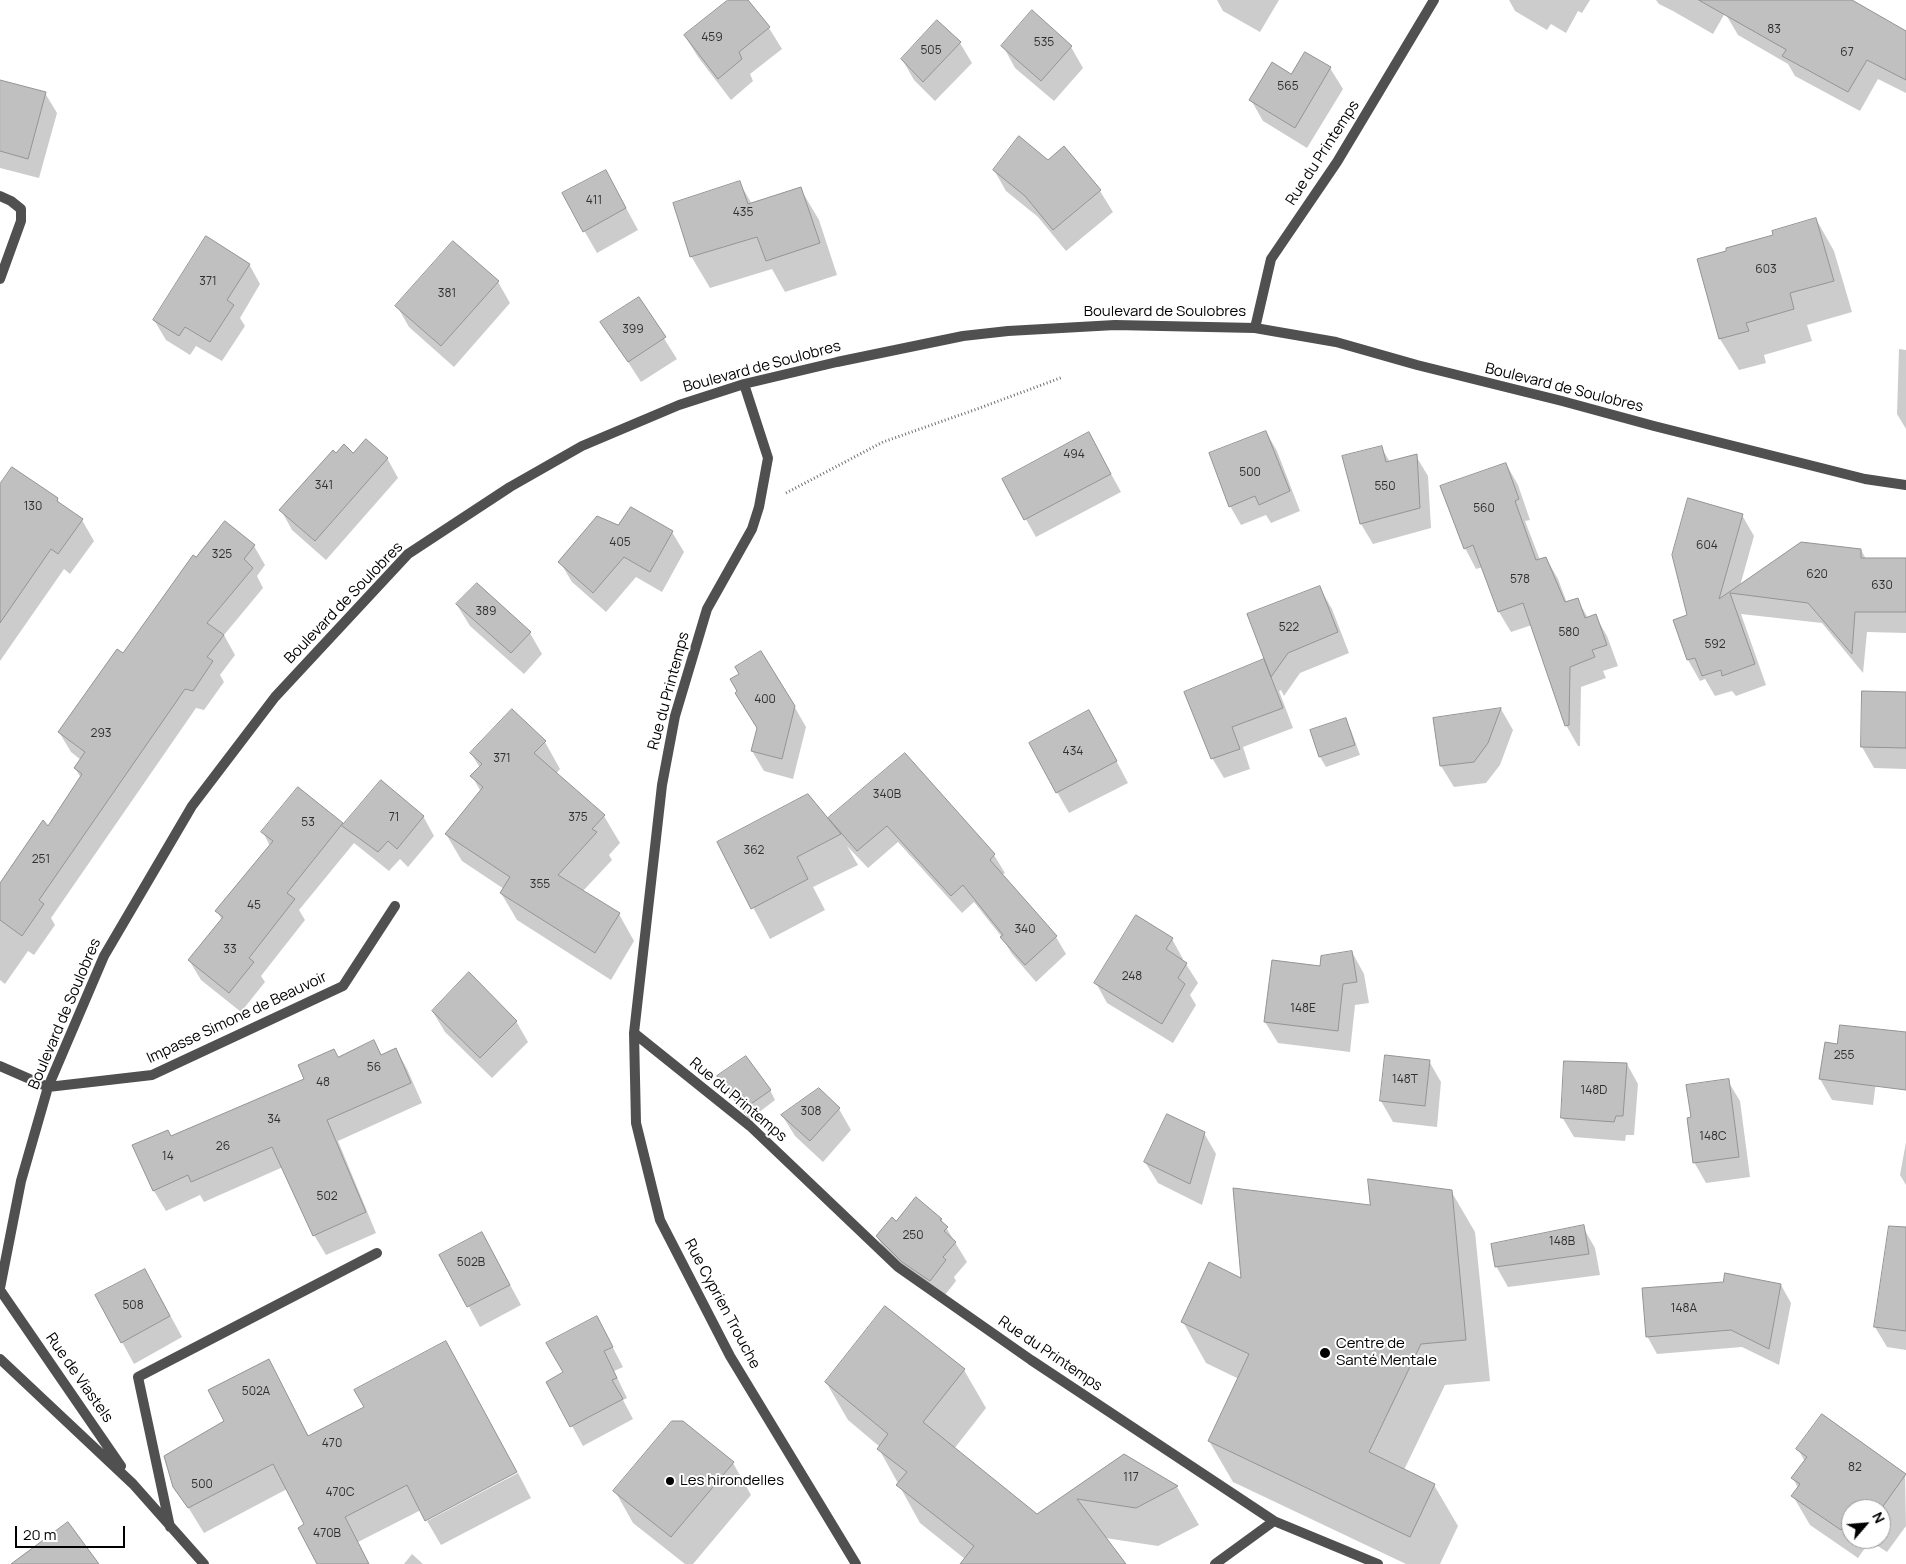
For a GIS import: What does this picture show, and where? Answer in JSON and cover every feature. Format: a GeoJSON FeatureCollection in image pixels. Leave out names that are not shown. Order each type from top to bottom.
{"type":"FeatureCollection","features":[{"type":"Feature","properties":{"kind":"street","name":"Rue du Printemps"},"geometry":{"type":"LineString","coordinates":[[1255,328],[1271,259],[1337,162],[1434,0]]}},
{"type":"Feature","properties":{"kind":"street"},"geometry":{"type":"LineString","coordinates":[[0,196],[21,209],[21,221],[0,279]]}},
{"type":"Feature","properties":{"kind":"street","name":"Boulevard de Soulobres"},"geometry":{"type":"LineString","coordinates":[[0,1289],[21,1181],[48,1087],[104,956],[192,806],[275,697],[408,554],[510,486],[582,446],[679,405],[744,384],[963,336],[1115,324],[1255,328],[1336,342],[1416,365],[1865,479],[1906,485]]}},
{"type":"Feature","properties":{"kind":"street","name":"Rue du Printemps"},"geometry":{"type":"LineString","coordinates":[[744,384],[768,458],[759,507],[752,529],[707,609],[675,716],[662,785],[634,1033],[750,1126],[898,1267],[1031,1360],[1274,1521],[1378,1564]]}},
{"type":"Feature","properties":{"kind":"street","name":"Impasse Simone de Beauvoir"},"geometry":{"type":"LineString","coordinates":[[48,1087],[152,1075],[343,986],[395,906]]}},
{"type":"Feature","properties":{"kind":"street","name":"Rue Cyprien Trouche"},"geometry":{"type":"LineString","coordinates":[[634,1033],[636,1123],[660,1220],[730,1356],[856,1564]]}},
{"type":"Feature","properties":{"kind":"street"},"geometry":{"type":"LineString","coordinates":[[0,1066],[48,1087]]}},
{"type":"Feature","properties":{"kind":"street"},"geometry":{"type":"LineString","coordinates":[[170,1527],[138,1377],[377,1254]]}},
{"type":"Feature","properties":{"kind":"street","name":"Rue de Viastels"},"geometry":{"type":"LineString","coordinates":[[0,1289],[133,1484]]}},
{"type":"Feature","properties":{"kind":"street","name":"Rue de Viastels"},"geometry":{"type":"LineString","coordinates":[[0,1359],[133,1484],[204,1564]]}},
{"type":"Feature","properties":{"kind":"street"},"geometry":{"type":"LineString","coordinates":[[1215,1564],[1274,1521]]}},
{"type":"Feature","properties":{"kind":"path"},"geometry":{"type":"LineString","coordinates":[[759,507],[883,442],[1063,377]]}},
{"type":"Feature","properties":{"kind":"building"},"geometry":{"type":"Polygon","coordinates":[[[728,0],[748,0],[770,27],[739,52],[742,59],[718,79],[684,35],[728,0]]]}},
{"type":"Feature","properties":{"kind":"building"},"geometry":{"type":"Polygon","coordinates":[[[1699,0],[1852,0],[1906,31],[1906,80],[1867,60],[1848,92],[1782,56],[1786,50],[1699,0]]]}},
{"type":"Feature","properties":{"kind":"building"},"geometry":{"type":"Polygon","coordinates":[[[1032,10],[1072,46],[1041,81],[1001,46],[1032,10]]]}},
{"type":"Feature","properties":{"kind":"building"},"geometry":{"type":"Polygon","coordinates":[[[937,20],[961,42],[923,82],[901,59],[937,20]]]}},
{"type":"Feature","properties":{"kind":"building"},"geometry":{"type":"Polygon","coordinates":[[[1305,52],[1331,67],[1295,128],[1249,100],[1272,62],[1291,74],[1305,52]]]}},
{"type":"Feature","properties":{"kind":"building"},"geometry":{"type":"Polygon","coordinates":[[[0,80],[46,92],[28,159],[0,151],[0,80]]]}},
{"type":"Feature","properties":{"kind":"building"},"geometry":{"type":"Polygon","coordinates":[[[1019,136],[1048,160],[1064,146],[1101,190],[1053,230],[1025,196],[993,170],[1019,136]]]}},
{"type":"Feature","properties":{"kind":"building"},"geometry":{"type":"Polygon","coordinates":[[[606,170],[626,208],[583,232],[562,193],[606,170]]]}},
{"type":"Feature","properties":{"kind":"building"},"geometry":{"type":"Polygon","coordinates":[[[740,181],[748,204],[801,187],[820,243],[766,261],[757,237],[690,257],[673,203],[740,181]]]}},
{"type":"Feature","properties":{"kind":"building"},"geometry":{"type":"Polygon","coordinates":[[[1816,218],[1834,281],[1790,293],[1794,309],[1746,323],[1749,331],[1719,339],[1697,259],[1726,251],[1726,248],[1773,235],[1772,231],[1816,218]]]}},
{"type":"Feature","properties":{"kind":"building"},"geometry":{"type":"Polygon","coordinates":[[[206,236],[250,264],[227,300],[234,305],[210,342],[185,327],[179,336],[153,320],[206,236]]]}},
{"type":"Feature","properties":{"kind":"building"},"geometry":{"type":"Polygon","coordinates":[[[453,241],[499,281],[441,346],[395,306],[453,241]]]}},
{"type":"Feature","properties":{"kind":"building"},"geometry":{"type":"Polygon","coordinates":[[[639,297],[666,337],[628,362],[600,322],[639,297]]]}},
{"type":"Feature","properties":{"kind":"building"},"geometry":{"type":"Polygon","coordinates":[[[1266,431],[1290,491],[1259,505],[1255,496],[1229,507],[1209,453],[1266,431]]]}},
{"type":"Feature","properties":{"kind":"building"},"geometry":{"type":"Polygon","coordinates":[[[1089,432],[1111,474],[1024,520],[1002,479],[1089,432]]]}},
{"type":"Feature","properties":{"kind":"building"},"geometry":{"type":"Polygon","coordinates":[[[366,439],[388,458],[315,541],[279,510],[333,450],[336,453],[344,444],[353,453],[366,439]]]}},
{"type":"Feature","properties":{"kind":"building"},"geometry":{"type":"Polygon","coordinates":[[[1382,446],[1386,462],[1417,454],[1420,508],[1360,524],[1342,456],[1382,446]]]}},
{"type":"Feature","properties":{"kind":"building"},"geometry":{"type":"Polygon","coordinates":[[[1506,463],[1519,499],[1515,501],[1536,560],[1546,557],[1565,602],[1578,598],[1585,618],[1596,614],[1607,645],[1592,650],[1595,657],[1570,667],[1569,725],[1565,726],[1523,603],[1498,612],[1473,545],[1464,549],[1440,486],[1506,463]]]}},
{"type":"Feature","properties":{"kind":"building"},"geometry":{"type":"Polygon","coordinates":[[[12,467],[58,498],[57,501],[83,519],[58,554],[51,549],[0,623],[0,484],[12,467]]]}},
{"type":"Feature","properties":{"kind":"building"},"geometry":{"type":"Polygon","coordinates":[[[1688,498],[1743,514],[1719,599],[1801,542],[1861,549],[1861,558],[1906,558],[1906,612],[1855,612],[1852,654],[1808,603],[1730,593],[1755,664],[1722,676],[1721,670],[1702,676],[1695,658],[1687,660],[1673,620],[1687,615],[1672,555],[1688,498]]]}},
{"type":"Feature","properties":{"kind":"building"},"geometry":{"type":"Polygon","coordinates":[[[631,507],[673,531],[650,572],[624,557],[593,593],[558,562],[597,516],[618,525],[631,507]]]}},
{"type":"Feature","properties":{"kind":"building"},"geometry":{"type":"Polygon","coordinates":[[[225,521],[255,545],[244,559],[253,568],[207,623],[224,635],[207,657],[213,661],[193,691],[185,689],[39,900],[44,904],[22,936],[0,920],[0,883],[43,820],[48,826],[82,774],[74,768],[85,752],[58,732],[117,649],[123,653],[193,555],[196,557],[225,521]]]}},
{"type":"Feature","properties":{"kind":"building"},"geometry":{"type":"Polygon","coordinates":[[[477,583],[531,632],[511,653],[456,604],[477,583]]]}},
{"type":"Feature","properties":{"kind":"building"},"geometry":{"type":"Polygon","coordinates":[[[1320,586],[1338,632],[1288,653],[1271,677],[1247,614],[1320,586]]]}},
{"type":"Feature","properties":{"kind":"building"},"geometry":{"type":"Polygon","coordinates":[[[761,651],[795,706],[782,759],[751,751],[757,728],[735,693],[737,691],[730,679],[739,674],[735,667],[761,651]]]}},
{"type":"Feature","properties":{"kind":"building"},"geometry":{"type":"Polygon","coordinates":[[[1264,659],[1283,708],[1232,727],[1240,749],[1211,759],[1184,692],[1264,659]]]}},
{"type":"Feature","properties":{"kind":"building"},"geometry":{"type":"Polygon","coordinates":[[[1862,691],[1906,692],[1906,748],[1861,747],[1862,691]]]}},
{"type":"Feature","properties":{"kind":"building"},"geometry":{"type":"Polygon","coordinates":[[[1501,708],[1488,743],[1474,762],[1440,766],[1433,718],[1501,708]]]}},
{"type":"Feature","properties":{"kind":"building"},"geometry":{"type":"Polygon","coordinates":[[[512,709],[546,741],[534,753],[605,815],[592,829],[597,832],[558,875],[620,913],[595,953],[500,893],[510,877],[445,834],[483,787],[470,776],[482,764],[470,753],[512,709]]]}},
{"type":"Feature","properties":{"kind":"building"},"geometry":{"type":"Polygon","coordinates":[[[1089,710],[1117,761],[1056,793],[1029,743],[1089,710]]]}},
{"type":"Feature","properties":{"kind":"building"},"geometry":{"type":"Polygon","coordinates":[[[1346,718],[1355,745],[1319,757],[1310,730],[1346,718]]]}},
{"type":"Feature","properties":{"kind":"building"},"geometry":{"type":"Polygon","coordinates":[[[905,753],[995,854],[990,860],[1057,936],[1025,965],[1000,937],[1003,935],[963,885],[951,896],[887,826],[857,851],[828,818],[905,753]]]}},
{"type":"Feature","properties":{"kind":"building"},"geometry":{"type":"Polygon","coordinates":[[[381,780],[424,816],[397,849],[388,841],[378,852],[342,826],[381,780]]]}},
{"type":"Feature","properties":{"kind":"building"},"geometry":{"type":"Polygon","coordinates":[[[298,787],[343,823],[287,893],[295,899],[249,958],[254,962],[229,993],[188,960],[223,917],[215,911],[273,841],[261,832],[298,787]]]}},
{"type":"Feature","properties":{"kind":"building"},"geometry":{"type":"Polygon","coordinates":[[[808,794],[841,834],[797,857],[808,879],[751,909],[717,842],[808,794]]]}},
{"type":"Feature","properties":{"kind":"building"},"geometry":{"type":"Polygon","coordinates":[[[1136,915],[1173,938],[1166,949],[1187,963],[1178,978],[1185,984],[1162,1024],[1094,983],[1136,915]]]}},
{"type":"Feature","properties":{"kind":"building"},"geometry":{"type":"Polygon","coordinates":[[[1352,951],[1357,982],[1343,984],[1338,1031],[1264,1022],[1272,960],[1320,966],[1321,956],[1352,951]]]}},
{"type":"Feature","properties":{"kind":"building"},"geometry":{"type":"Polygon","coordinates":[[[469,972],[517,1021],[480,1058],[432,1011],[469,972]]]}},
{"type":"Feature","properties":{"kind":"building"},"geometry":{"type":"Polygon","coordinates":[[[1840,1025],[1906,1032],[1906,1090],[1819,1079],[1825,1042],[1837,1044],[1840,1025]]]}},
{"type":"Feature","properties":{"kind":"building"},"geometry":{"type":"Polygon","coordinates":[[[374,1040],[381,1055],[396,1048],[411,1083],[327,1120],[366,1212],[313,1236],[272,1147],[191,1182],[188,1175],[153,1191],[132,1145],[168,1130],[171,1136],[304,1079],[298,1065],[334,1049],[338,1057],[374,1040]]]}},
{"type":"Feature","properties":{"kind":"building"},"geometry":{"type":"Polygon","coordinates":[[[1385,1055],[1430,1060],[1425,1106],[1380,1101],[1385,1055]]]}},
{"type":"Feature","properties":{"kind":"building"},"geometry":{"type":"Polygon","coordinates":[[[746,1056],[771,1090],[742,1110],[717,1076],[746,1056]]]}},
{"type":"Feature","properties":{"kind":"building"},"geometry":{"type":"Polygon","coordinates":[[[1564,1061],[1627,1063],[1623,1116],[1616,1116],[1614,1122],[1561,1118],[1564,1061]]]}},
{"type":"Feature","properties":{"kind":"building"},"geometry":{"type":"Polygon","coordinates":[[[1729,1079],[1739,1157],[1693,1163],[1687,1118],[1691,1117],[1686,1085],[1729,1079]]]}},
{"type":"Feature","properties":{"kind":"building"},"geometry":{"type":"Polygon","coordinates":[[[819,1088],[840,1108],[810,1141],[781,1115],[819,1088]]]}},
{"type":"Feature","properties":{"kind":"building"},"geometry":{"type":"Polygon","coordinates":[[[1167,1114],[1205,1132],[1190,1184],[1144,1162],[1167,1114]]]}},
{"type":"Feature","properties":{"kind":"building","name":"Centre de Santé Mentale"},"geometry":{"type":"Polygon","coordinates":[[[1368,1179],[1452,1190],[1466,1340],[1421,1344],[1369,1452],[1435,1484],[1410,1537],[1208,1441],[1249,1354],[1181,1322],[1209,1262],[1241,1278],[1233,1188],[1370,1205],[1368,1179]]]}},
{"type":"Feature","properties":{"kind":"building"},"geometry":{"type":"Polygon","coordinates":[[[916,1197],[942,1219],[940,1220],[948,1227],[944,1231],[956,1242],[943,1257],[946,1260],[930,1281],[902,1262],[876,1236],[892,1217],[896,1221],[916,1197]]]}},
{"type":"Feature","properties":{"kind":"building"},"geometry":{"type":"Polygon","coordinates":[[[1584,1225],[1589,1254],[1495,1267],[1491,1244],[1584,1225]]]}},
{"type":"Feature","properties":{"kind":"building"},"geometry":{"type":"Polygon","coordinates":[[[1889,1226],[1906,1227],[1906,1331],[1874,1327],[1889,1226]]]}},
{"type":"Feature","properties":{"kind":"building"},"geometry":{"type":"Polygon","coordinates":[[[482,1232],[510,1285],[467,1307],[439,1255],[482,1232]]]}},
{"type":"Feature","properties":{"kind":"building"},"geometry":{"type":"Polygon","coordinates":[[[145,1269],[170,1316],[121,1343],[95,1295],[145,1269]]]}},
{"type":"Feature","properties":{"kind":"building"},"geometry":{"type":"Polygon","coordinates":[[[1725,1273],[1781,1284],[1769,1349],[1731,1330],[1646,1337],[1642,1288],[1723,1282],[1725,1273]]]}},
{"type":"Feature","properties":{"kind":"building"},"geometry":{"type":"Polygon","coordinates":[[[885,1306],[965,1369],[923,1422],[1037,1514],[1124,1454],[1178,1486],[1136,1508],[1077,1499],[1126,1564],[960,1564],[974,1546],[896,1485],[907,1472],[877,1449],[888,1434],[825,1382],[885,1306]]]}},
{"type":"Feature","properties":{"kind":"building"},"geometry":{"type":"Polygon","coordinates":[[[597,1316],[613,1347],[604,1351],[617,1378],[612,1380],[623,1399],[570,1427],[546,1382],[563,1372],[546,1343],[597,1316]]]}},
{"type":"Feature","properties":{"kind":"building"},"geometry":{"type":"Polygon","coordinates":[[[446,1341],[517,1472],[425,1521],[407,1485],[345,1517],[369,1564],[317,1564],[298,1528],[304,1524],[273,1464],[188,1508],[173,1487],[164,1456],[224,1421],[208,1390],[269,1359],[308,1436],[364,1407],[354,1390],[446,1341]]]}},
{"type":"Feature","properties":{"kind":"building"},"geometry":{"type":"Polygon","coordinates":[[[1822,1414],[1906,1474],[1888,1499],[1841,1499],[1841,1530],[1791,1496],[1800,1484],[1791,1478],[1807,1457],[1796,1449],[1822,1414]]]}},
{"type":"Feature","properties":{"kind":"building","name":"Les hirondelles"},"geometry":{"type":"Polygon","coordinates":[[[672,1421],[683,1421],[734,1462],[671,1537],[613,1491],[672,1421]]]}},
{"type":"Feature","properties":{"kind":"building"},"geometry":{"type":"Polygon","coordinates":[[[68,1522],[99,1564],[11,1564],[46,1538],[68,1522]]]}},
{"type":"Feature","properties":{"kind":"place","name":"Centre de Santé Mentale"},"geometry":{"type":"Point","coordinates":[1325,1353]}},
{"type":"Feature","properties":{"kind":"place","name":"Les hirondelles"},"geometry":{"type":"Point","coordinates":[670,1481]}}]}
